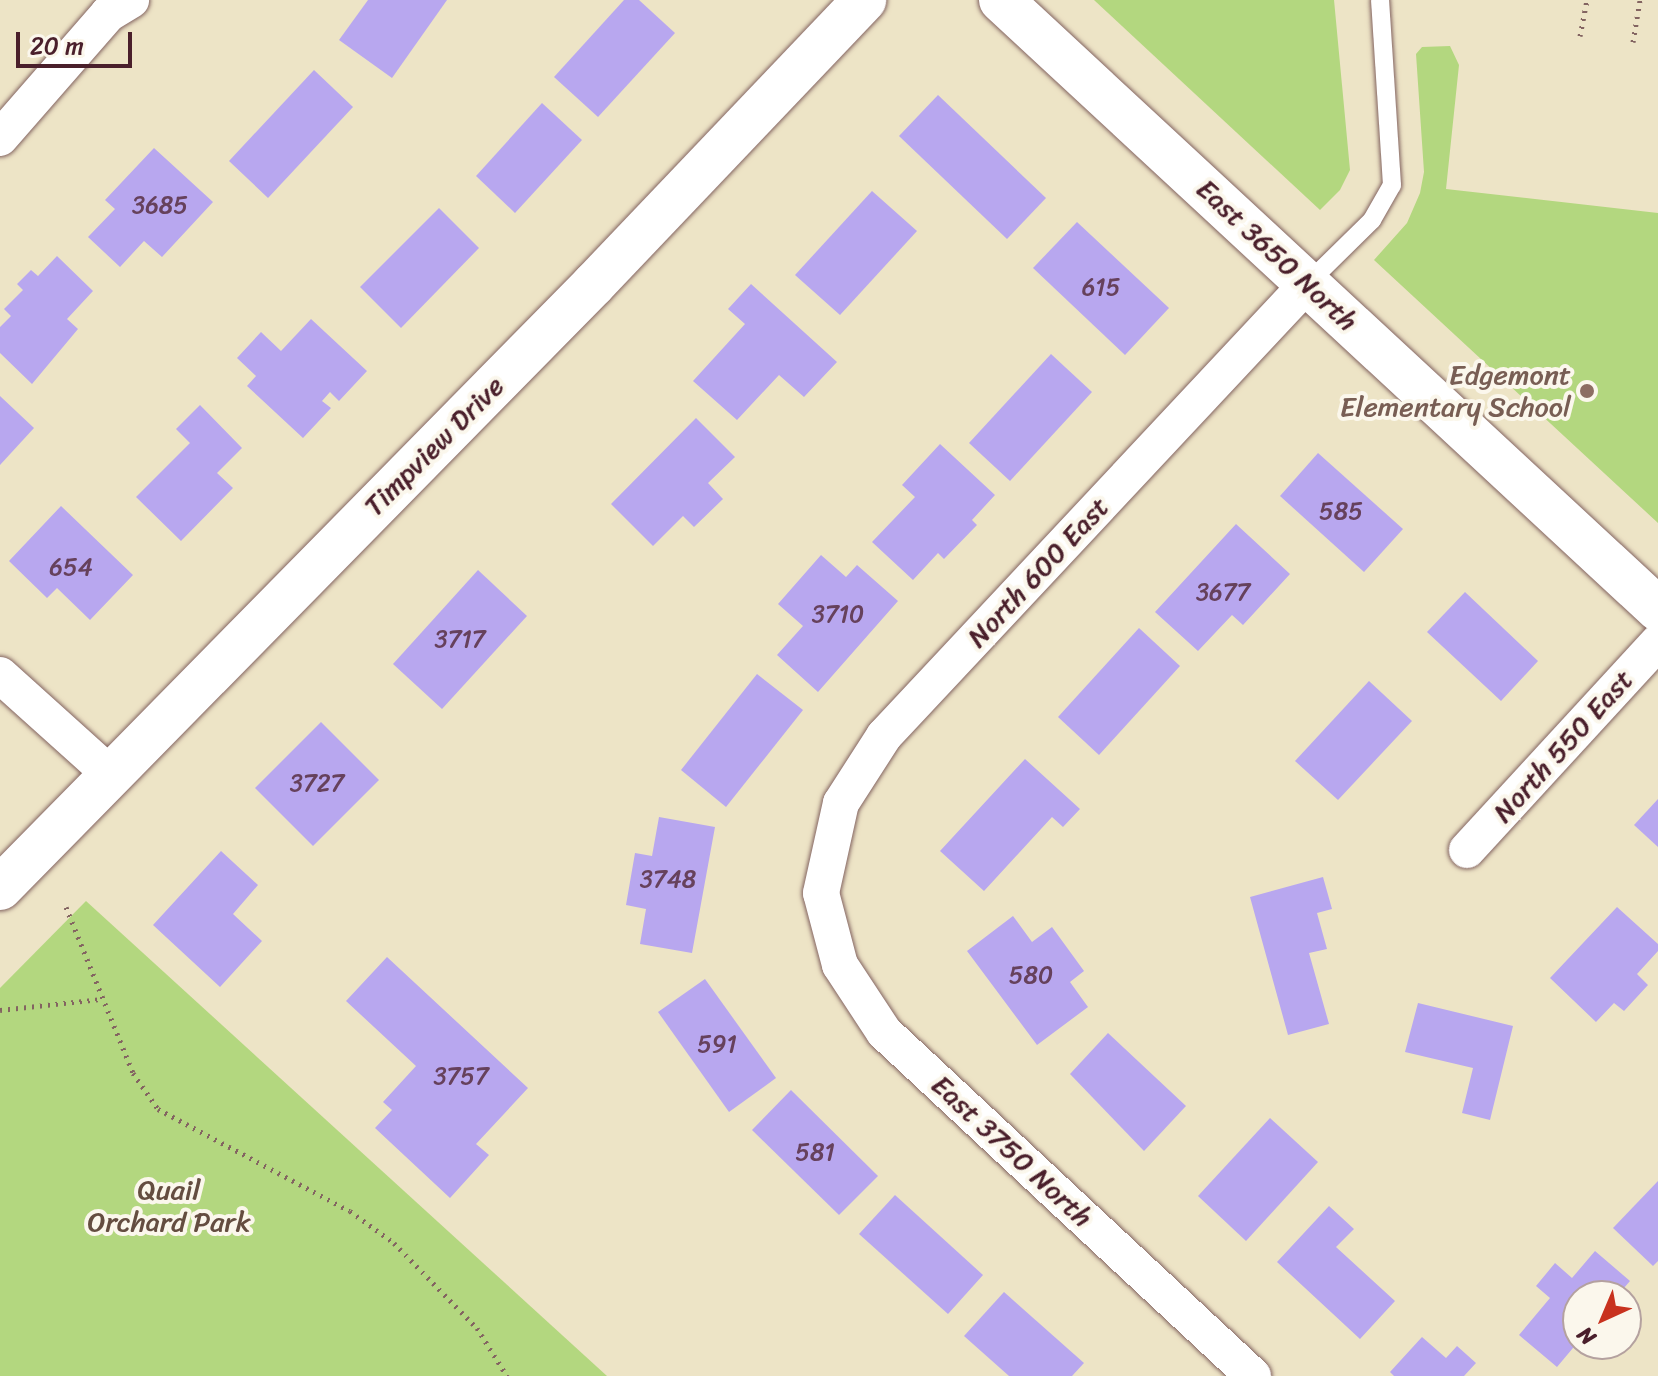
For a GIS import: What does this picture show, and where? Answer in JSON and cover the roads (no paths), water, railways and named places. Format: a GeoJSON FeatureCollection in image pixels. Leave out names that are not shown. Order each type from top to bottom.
{"type":"FeatureCollection","features":[{"type":"Feature","properties":{"kind":"street"},"geometry":{"type":"LineString","coordinates":[[0,138],[108,14],[131,0]]}},
{"type":"Feature","properties":{"kind":"street","name":"Timpview Drive"},"geometry":{"type":"LineString","coordinates":[[0,888],[109,773],[594,284],[864,0]]}},
{"type":"Feature","properties":{"kind":"street","name":"East 3650 North"},"geometry":{"type":"LineString","coordinates":[[1001,0],[1658,609]]}},
{"type":"Feature","properties":{"kind":"street","name":"North 600 East"},"geometry":{"type":"LineString","coordinates":[[821,893],[841,803],[884,736],[1308,283]]}},
{"type":"Feature","properties":{"kind":"street","name":"North 550 East"},"geometry":{"type":"LineString","coordinates":[[1467,850],[1658,642]]}},
{"type":"Feature","properties":{"kind":"street"},"geometry":{"type":"LineString","coordinates":[[0,675],[109,773]]}},
{"type":"Feature","properties":{"kind":"street","name":"East 3750 North"},"geometry":{"type":"LineString","coordinates":[[821,893],[840,965],[884,1032],[1253,1376]]}},
{"type":"Feature","properties":{"kind":"lane"},"geometry":{"type":"LineString","coordinates":[[1308,283],[1372,220],[1392,185],[1380,0]]}},
{"type":"Feature","properties":{"kind":"place","name":"Edgemont Elementary School"},"geometry":{"type":"Point","coordinates":[1587,391]}},
{"type":"Feature","properties":{"kind":"park label","name":"Quail Orchard Park"},"geometry":{"type":"Point","coordinates":[169,1206]}}]}
